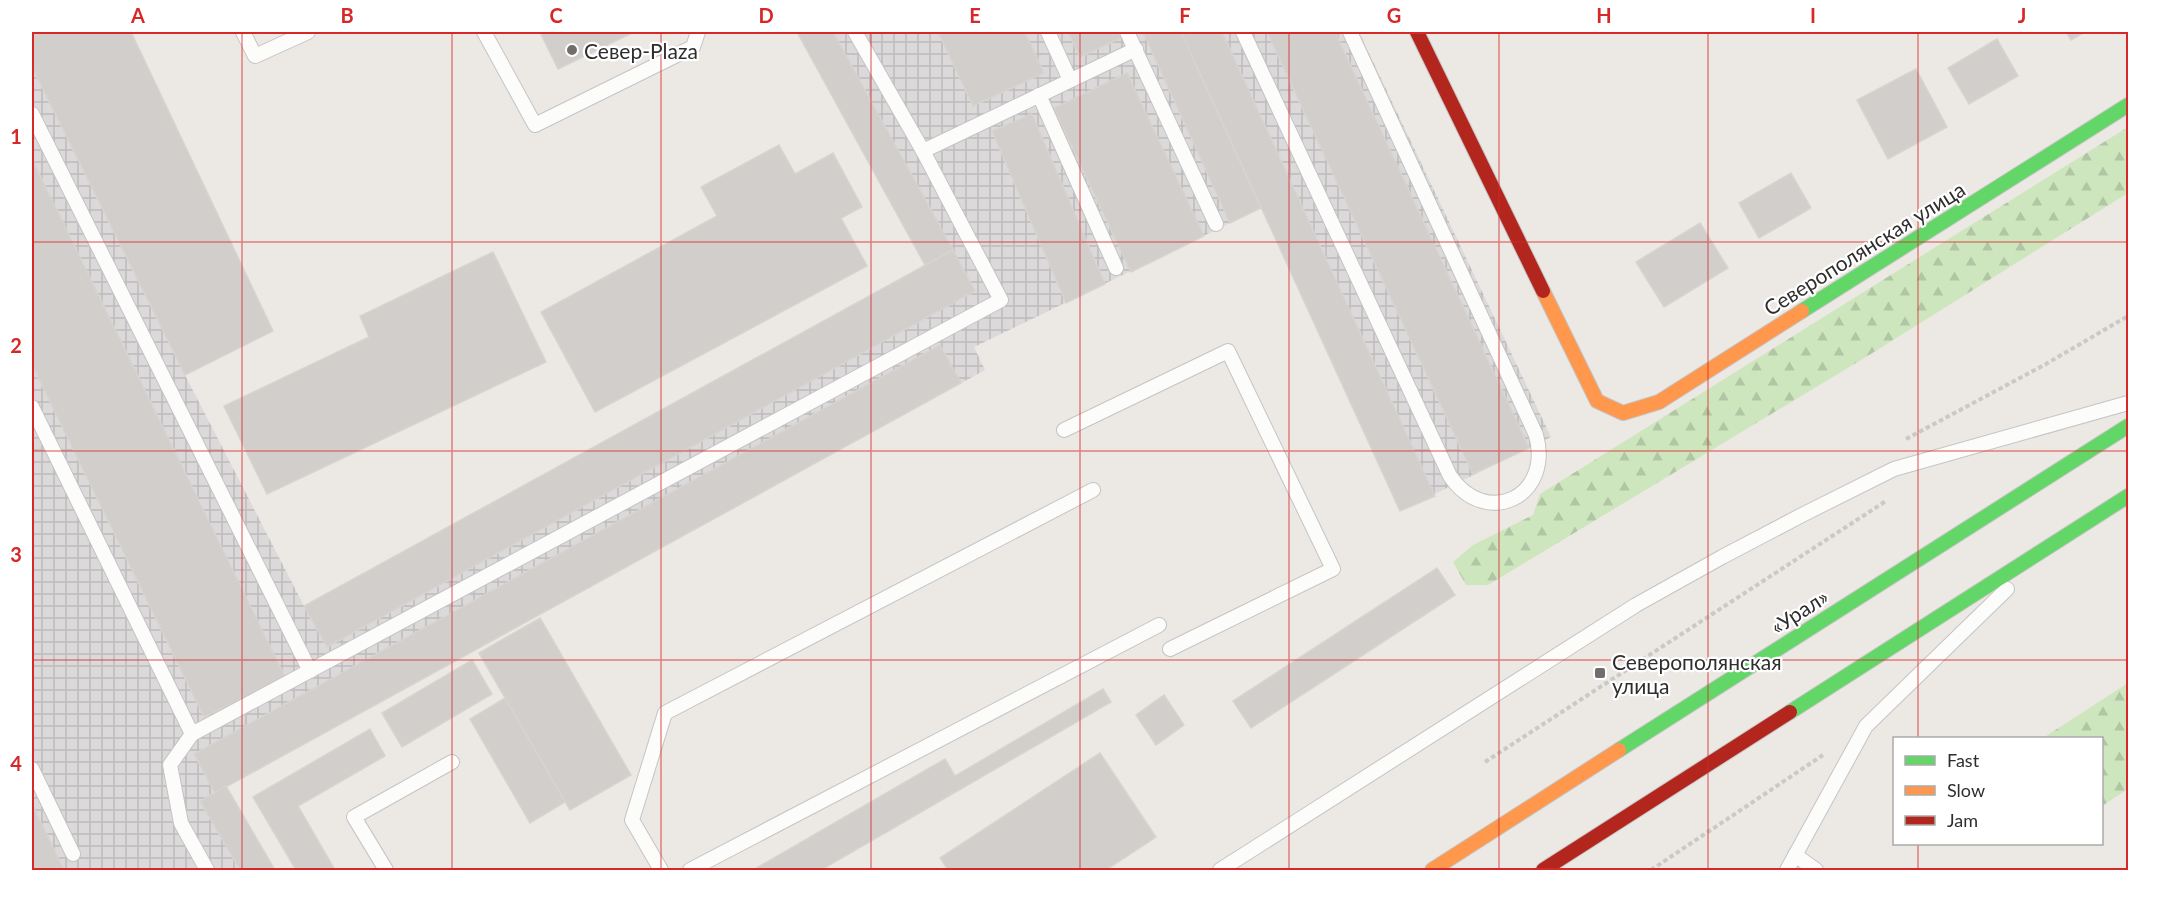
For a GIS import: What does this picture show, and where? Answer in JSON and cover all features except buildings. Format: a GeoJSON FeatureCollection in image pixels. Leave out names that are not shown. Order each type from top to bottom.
{"type":"FeatureCollection","features":[{"type":"Feature","properties":{"kind":"main road","name":"Северополянская улица"},"geometry":{"type":"LineString","coordinates":[[1418,32],[1597,401],[1623,412],[1659,402],[2128,105]]}},
{"type":"Feature","properties":{"kind":"main road","name":"«Урал»"},"geometry":{"type":"LineString","coordinates":[[1432,870],[2128,426]]}},
{"type":"Feature","properties":{"kind":"main road"},"geometry":{"type":"LineString","coordinates":[[1543,870],[2128,496]]}},
{"type":"Feature","properties":{"kind":"lane"},"geometry":{"type":"LineString","coordinates":[[243,32],[255,56],[308,32]]}},
{"type":"Feature","properties":{"kind":"lane"},"geometry":{"type":"LineString","coordinates":[[484,32],[535,125],[693,47],[698,32]]}},
{"type":"Feature","properties":{"kind":"lane"},"geometry":{"type":"LineString","coordinates":[[207,870],[181,823],[170,765],[192,734],[1001,300],[923,151],[855,32]]}},
{"type":"Feature","properties":{"kind":"lane"},"geometry":{"type":"LineString","coordinates":[[1048,32],[1070,80]]}},
{"type":"Feature","properties":{"kind":"lane"},"geometry":{"type":"LineString","coordinates":[[1127,32],[1216,224]]}},
{"type":"Feature","properties":{"kind":"lane"},"geometry":{"type":"LineString","coordinates":[[1243,32],[1450,476],[1458,488],[1470,497],[1484,502],[1499,503],[1513,499],[1525,490],[1534,478],[1539,464],[1540,449],[1536,435],[1350,32]]}},
{"type":"Feature","properties":{"kind":"lane"},"geometry":{"type":"LineString","coordinates":[[923,151],[1136,49]]}},
{"type":"Feature","properties":{"kind":"lane"},"geometry":{"type":"LineString","coordinates":[[1039,95],[1116,268]]}},
{"type":"Feature","properties":{"kind":"lane"},"geometry":{"type":"LineString","coordinates":[[32,114],[310,671]]}},
{"type":"Feature","properties":{"kind":"lane"},"geometry":{"type":"LineString","coordinates":[[1064,430],[1228,351],[1332,569],[1170,650]]}},
{"type":"Feature","properties":{"kind":"lane"},"geometry":{"type":"LineString","coordinates":[[1220,870],[1636,605],[1802,515],[1894,469],[2128,403]]}},
{"type":"Feature","properties":{"kind":"lane"},"geometry":{"type":"LineString","coordinates":[[32,407],[192,734]]}},
{"type":"Feature","properties":{"kind":"lane"},"geometry":{"type":"LineString","coordinates":[[661,870],[632,820],[665,713],[1093,490]]}},
{"type":"Feature","properties":{"kind":"lane"},"geometry":{"type":"LineString","coordinates":[[1787,870],[1866,726],[2054,544]]}},
{"type":"Feature","properties":{"kind":"lane"},"geometry":{"type":"LineString","coordinates":[[690,870],[1159,625]]}},
{"type":"Feature","properties":{"kind":"lane"},"geometry":{"type":"LineString","coordinates":[[386,870],[354,816],[452,762]]}},
{"type":"Feature","properties":{"kind":"lane"},"geometry":{"type":"LineString","coordinates":[[32,769],[73,854]]}},
{"type":"Feature","properties":{"kind":"lane"},"geometry":{"type":"LineString","coordinates":[[1796,855],[1816,870]]}},
{"type":"Feature","properties":{"kind":"path"},"geometry":{"type":"LineString","coordinates":[[1651,870],[1827,752]]}},
{"type":"Feature","properties":{"kind":"shaded area"},"geometry":{"type":"Polygon","coordinates":[[[797,32],[1359,32],[1551,437],[1400,511],[1261,208],[974,347],[985,370],[226,786],[275,870],[32,870],[32,67],[185,375],[304,606],[925,265],[797,32]]]}},
{"type":"Feature","properties":{"kind":"green space"},"geometry":{"type":"Polygon","coordinates":[[[2128,127],[2128,193],[1866,357],[1488,585],[1466,585],[1453,562],[1473,545],[1533,515],[1540,494],[2128,127]]]}},
{"type":"Feature","properties":{"kind":"green space"},"geometry":{"type":"Polygon","coordinates":[[[2128,683],[2128,789],[2103,805],[2103,737],[2045,737],[2128,683]]]}},
{"type":"Feature","properties":{"kind":"traffic: fast"},"geometry":{"type":"LineString","coordinates":[[1802,311],[2128,105]]}},
{"type":"Feature","properties":{"kind":"traffic: fast"},"geometry":{"type":"LineString","coordinates":[[1619,750],[2128,426]]}},
{"type":"Feature","properties":{"kind":"traffic: fast"},"geometry":{"type":"LineString","coordinates":[[1790,712],[2128,496]]}},
{"type":"Feature","properties":{"kind":"traffic: slow"},"geometry":{"type":"LineString","coordinates":[[1543,291],[1597,401],[1623,413],[1659,402],[1802,311]]}},
{"type":"Feature","properties":{"kind":"traffic: slow"},"geometry":{"type":"LineString","coordinates":[[1432,870],[1619,750]]}},
{"type":"Feature","properties":{"kind":"traffic: jam"},"geometry":{"type":"LineString","coordinates":[[1417,32],[1543,291]]}},
{"type":"Feature","properties":{"kind":"traffic: jam"},"geometry":{"type":"LineString","coordinates":[[1543,870],[1790,712]]}},
{"type":"Feature","properties":{"kind":"place","name":"Север-Plaza"},"geometry":{"type":"Point","coordinates":[572,50]}},
{"type":"Feature","properties":{"kind":"place","name":"Северополянская улица"},"geometry":{"type":"Point","coordinates":[1600,673]}}]}
